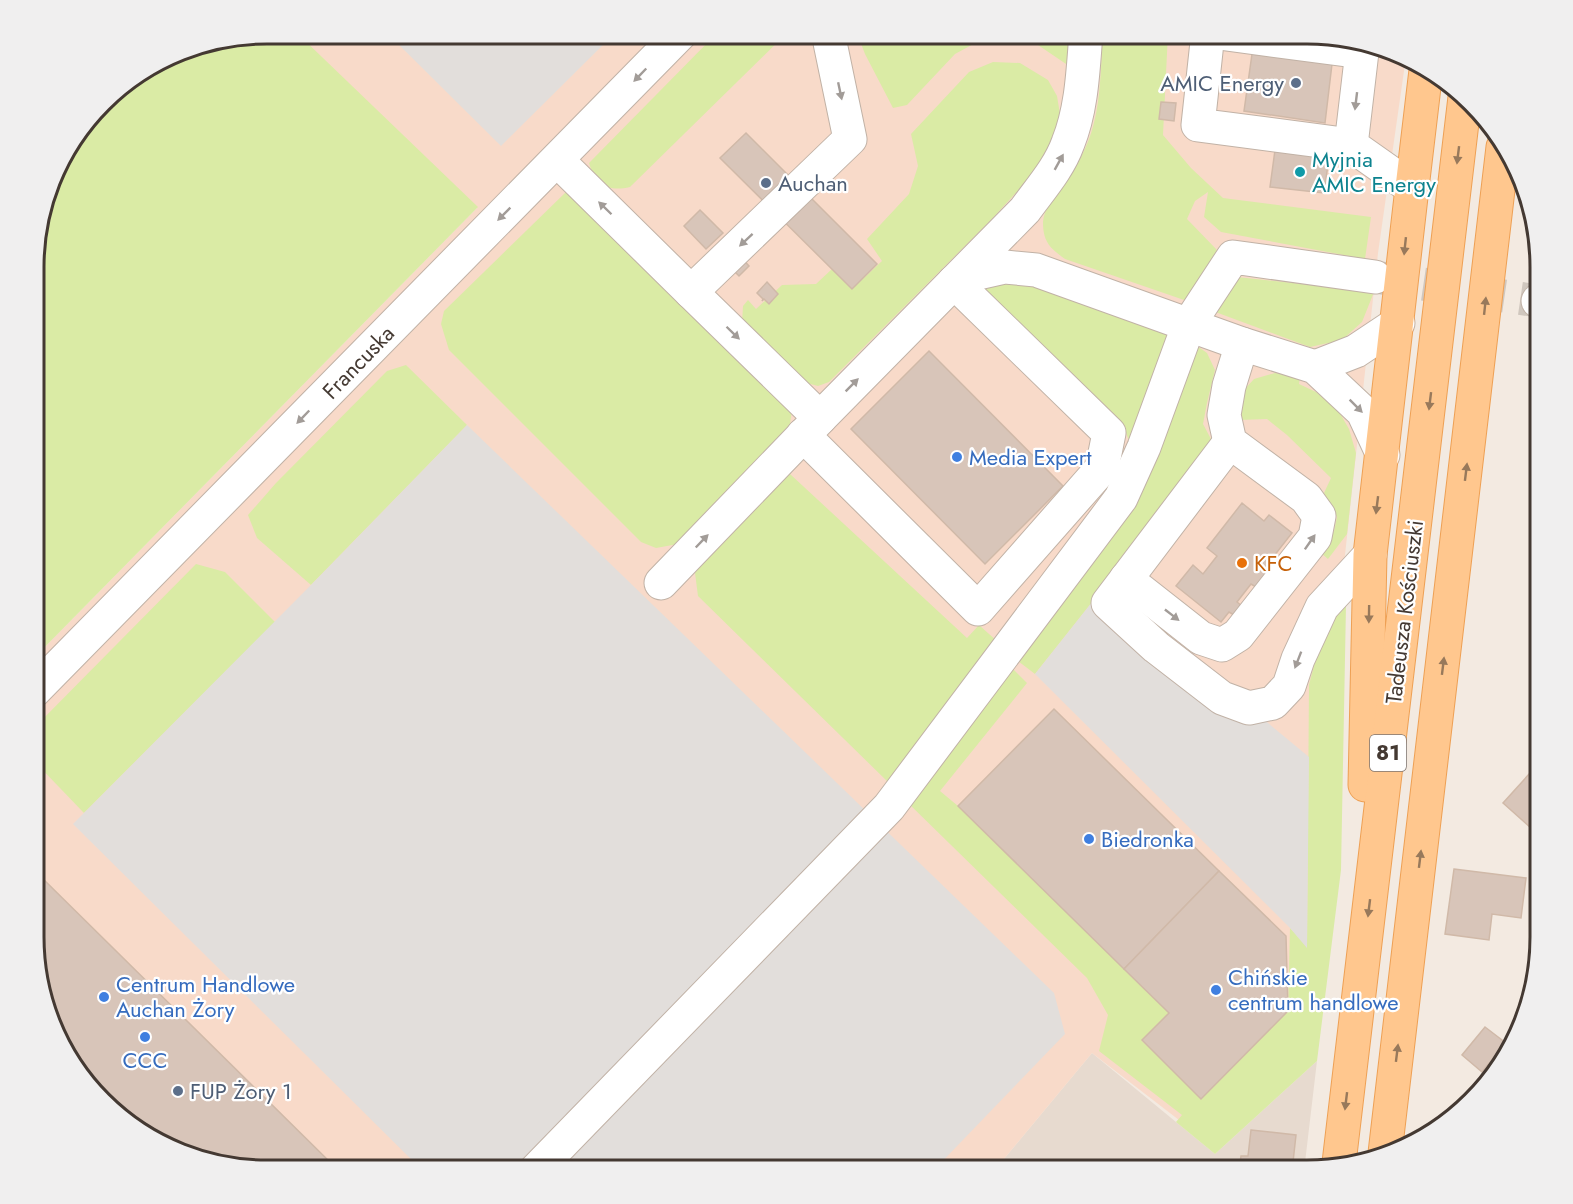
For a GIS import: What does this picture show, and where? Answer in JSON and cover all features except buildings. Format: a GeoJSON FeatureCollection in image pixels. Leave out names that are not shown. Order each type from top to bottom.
{"type":"FeatureCollection","features":[{"type":"Feature","properties":{"kind":"main road"},"geometry":{"type":"LineString","coordinates":[[1373,874],[1365,780],[1370,555],[1425,78]]}},
{"type":"Feature","properties":{"kind":"main road","name":"Tadeusza Kościuszki"},"geometry":{"type":"LineString","coordinates":[[1340,1158],[1464,109]]}},
{"type":"Feature","properties":{"kind":"main road","name":"Tadeusza Kościuszki"},"geometry":{"type":"LineString","coordinates":[[1386,1146],[1502,159]]}},
{"type":"Feature","properties":{"kind":"street","name":"Francuska"},"geometry":{"type":"LineString","coordinates":[[44,681],[670,44]]}},
{"type":"Feature","properties":{"kind":"street"},"geometry":{"type":"LineString","coordinates":[[691,292],[850,139],[830,44]]}},
{"type":"Feature","properties":{"kind":"street"},"geometry":{"type":"LineString","coordinates":[[661,583],[811,426],[1025,210],[1052,173],[1068,144],[1080,95],[1085,44]]}},
{"type":"Feature","properties":{"kind":"street"},"geometry":{"type":"LineString","coordinates":[[1207,44],[1197,125],[1351,145],[1412,188]]}},
{"type":"Feature","properties":{"kind":"street"},"geometry":{"type":"LineString","coordinates":[[1351,145],[1363,51]]}},
{"type":"Feature","properties":{"kind":"street"},"geometry":{"type":"LineString","coordinates":[[557,160],[691,292],[978,609],[1102,468],[1109,433],[954,282]]}},
{"type":"Feature","properties":{"kind":"street"},"geometry":{"type":"LineString","coordinates":[[1025,210],[1021,234],[1024,254],[1036,270]]}},
{"type":"Feature","properties":{"kind":"street"},"geometry":{"type":"LineString","coordinates":[[546,1160],[889,807],[1120,498],[1144,447],[1189,324],[1233,257],[1375,277]]}},
{"type":"Feature","properties":{"kind":"street"},"geometry":{"type":"LineString","coordinates":[[954,282],[974,274],[1005,267],[1036,270],[1242,344],[1315,367],[1363,412],[1383,455]]}},
{"type":"Feature","properties":{"kind":"street"},"geometry":{"type":"LineString","coordinates":[[1315,367],[1356,351],[1398,323]]}},
{"type":"Feature","properties":{"kind":"street"},"geometry":{"type":"LineString","coordinates":[[1126,579],[1201,638],[1222,645],[1238,635],[1315,537],[1319,516],[1306,498],[1230,442],[1224,415],[1229,386],[1242,344]]}},
{"type":"Feature","properties":{"kind":"street"},"geometry":{"type":"LineString","coordinates":[[1230,442],[1108,603],[1156,647],[1222,698],[1249,708],[1273,703],[1289,686],[1298,659],[1322,607],[1370,555]]}},
{"type":"Feature","properties":{"kind":"shaded area"},"geometry":{"type":"Polygon","coordinates":[[[306,44],[1321,44],[1364,51],[1405,67],[1378,253],[1338,619],[1317,1041],[1214,1147],[1092,1053],[1003,1160],[238,1159],[195,1149],[155,1131],[120,1105],[90,1073],[73,1049],[55,1009],[45,966],[44,648],[477,208],[306,44]]]}},
{"type":"Feature","properties":{"kind":"shaded area"},"geometry":{"type":"Polygon","coordinates":[[[398,44],[604,44],[501,146],[398,44]]]}},
{"type":"Feature","properties":{"kind":"shaded area"},"geometry":{"type":"Polygon","coordinates":[[[467,425],[1054,993],[1065,1034],[944,1160],[412,1160],[73,824],[467,425]]]}},
{"type":"Feature","properties":{"kind":"shaded area"},"geometry":{"type":"Polygon","coordinates":[[[1104,587],[1309,757],[1307,948],[1290,928],[1035,674],[1104,587]]]}},
{"type":"Feature","properties":{"kind":"shaded area"},"geometry":{"type":"Polygon","coordinates":[[[1092,1053],[1215,1154],[1317,1061],[1305,1160],[1003,1160],[1092,1053]]]}},
{"type":"Feature","properties":{"kind":"green space"},"geometry":{"type":"Polygon","coordinates":[[[308,44],[478,207],[44,648],[45,238],[55,195],[73,155],[109,109],[155,73],[195,55],[238,45],[308,44]]]}},
{"type":"Feature","properties":{"kind":"green space"},"geometry":{"type":"Polygon","coordinates":[[[706,44],[776,44],[630,187],[615,188],[604,185],[595,177],[589,163],[706,44]]]}},
{"type":"Feature","properties":{"kind":"green space"},"geometry":{"type":"Polygon","coordinates":[[[861,44],[974,44],[955,54],[907,105],[893,108],[861,44]]]}},
{"type":"Feature","properties":{"kind":"green space"},"geometry":{"type":"Polygon","coordinates":[[[1034,44],[1070,44],[1069,66],[1034,44]]]}},
{"type":"Feature","properties":{"kind":"green space"},"geometry":{"type":"Polygon","coordinates":[[[1102,44],[1167,44],[1163,135],[1191,168],[1223,198],[1371,217],[1365,259],[1221,232],[1204,217],[1208,192],[1195,201],[1187,219],[1217,250],[1187,301],[1065,259],[1048,244],[1044,235],[1045,212],[1078,163],[1089,141],[1099,95],[1102,44]]]}},
{"type":"Feature","properties":{"kind":"green space"},"geometry":{"type":"Polygon","coordinates":[[[993,62],[1020,63],[1048,80],[1057,96],[1061,120],[1036,171],[991,220],[829,382],[818,386],[803,382],[742,323],[743,306],[748,300],[756,309],[782,285],[816,284],[832,269],[852,289],[882,261],[867,239],[909,194],[918,166],[911,134],[969,72],[993,62]]]}},
{"type":"Feature","properties":{"kind":"green space"},"geometry":{"type":"Polygon","coordinates":[[[566,192],[792,410],[789,431],[678,544],[656,548],[641,542],[449,350],[441,324],[444,311],[566,192]]]}},
{"type":"Feature","properties":{"kind":"green space"},"geometry":{"type":"Polygon","coordinates":[[[1007,277],[1168,333],[1132,449],[1122,422],[985,289],[1007,277]]]}},
{"type":"Feature","properties":{"kind":"green space"},"geometry":{"type":"Polygon","coordinates":[[[1237,277],[1374,292],[1362,322],[1342,340],[1310,347],[1210,310],[1237,277]]]}},
{"type":"Feature","properties":{"kind":"green space"},"geometry":{"type":"Polygon","coordinates":[[[1193,343],[1207,353],[1215,370],[1203,424],[1211,439],[1205,460],[1035,674],[1014,658],[1193,343]]]}},
{"type":"Feature","properties":{"kind":"green space"},"geometry":{"type":"Polygon","coordinates":[[[406,365],[467,425],[311,585],[257,538],[248,515],[276,483],[387,371],[406,365]]]}},
{"type":"Feature","properties":{"kind":"green space"},"geometry":{"type":"Polygon","coordinates":[[[1275,373],[1300,377],[1299,384],[1316,392],[1338,410],[1349,429],[1356,453],[1347,534],[1328,559],[1321,553],[1334,531],[1337,517],[1324,493],[1331,478],[1267,419],[1239,420],[1243,391],[1254,379],[1275,373]]]}},
{"type":"Feature","properties":{"kind":"green space"},"geometry":{"type":"Polygon","coordinates":[[[790,474],[967,638],[979,625],[998,642],[890,784],[698,596],[695,573],[703,559],[790,474]]]}},
{"type":"Feature","properties":{"kind":"green space"},"geometry":{"type":"Polygon","coordinates":[[[196,564],[225,572],[275,622],[84,813],[44,771],[44,718],[196,564]]]}},
{"type":"Feature","properties":{"kind":"green space"},"geometry":{"type":"Polygon","coordinates":[[[1346,605],[1341,870],[1317,1061],[1215,1154],[1176,1122],[1182,1115],[1099,1051],[1108,1015],[1087,978],[906,801],[1009,665],[1027,683],[940,791],[1169,1013],[1142,1041],[1202,1096],[1288,1011],[1290,928],[1307,946],[1309,685],[1321,638],[1329,623],[1346,605]]]}},
{"type":"Feature","properties":{"kind":"tunnel"},"geometry":{"type":"LineString","coordinates":[[1375,277],[1530,300]]}},
{"type":"Feature","properties":{"kind":"place","name":"AMIC Energy"},"geometry":{"type":"Point","coordinates":[1296,83]}},
{"type":"Feature","properties":{"kind":"place","name":"Myjnia AMIC Energy"},"geometry":{"type":"Point","coordinates":[1300,172]}},
{"type":"Feature","properties":{"kind":"place","name":"Auchan"},"geometry":{"type":"Point","coordinates":[766,183]}},
{"type":"Feature","properties":{"kind":"place","name":"Media Expert"},"geometry":{"type":"Point","coordinates":[957,457]}},
{"type":"Feature","properties":{"kind":"place","name":"KFC"},"geometry":{"type":"Point","coordinates":[1242,563]}},
{"type":"Feature","properties":{"kind":"place","name":"Biedronka"},"geometry":{"type":"Point","coordinates":[1089,839]}},
{"type":"Feature","properties":{"kind":"place","name":"Chińskie centrum handlowe"},"geometry":{"type":"Point","coordinates":[1216,990]}},
{"type":"Feature","properties":{"kind":"place","name":"Centrum Handlowe Auchan Żory"},"geometry":{"type":"Point","coordinates":[104,997]}},
{"type":"Feature","properties":{"kind":"place","name":"CCC"},"geometry":{"type":"Point","coordinates":[145,1037]}},
{"type":"Feature","properties":{"kind":"place","name":"FUP Żory 1"},"geometry":{"type":"Point","coordinates":[178,1091]}}]}
